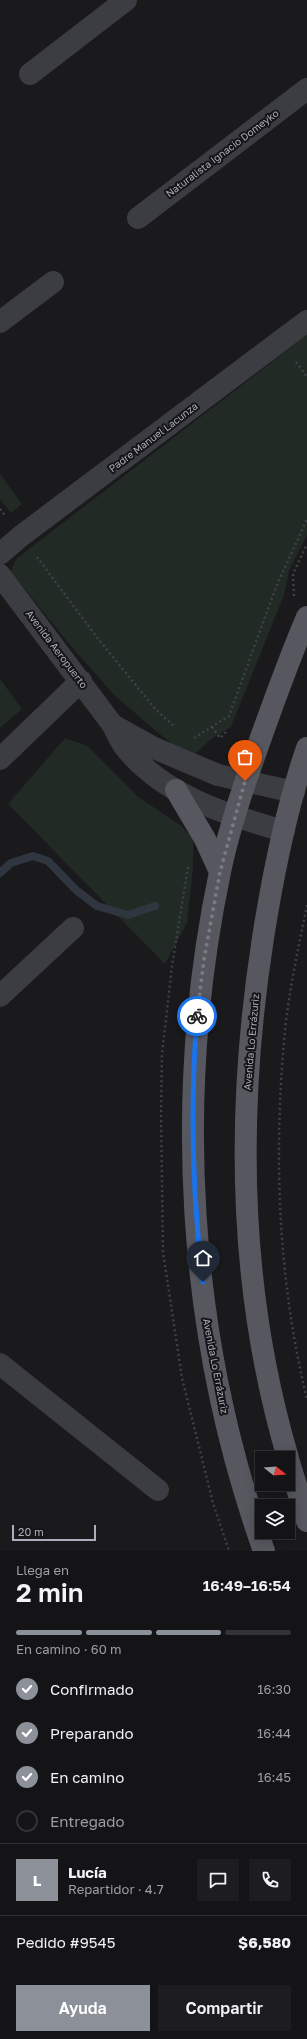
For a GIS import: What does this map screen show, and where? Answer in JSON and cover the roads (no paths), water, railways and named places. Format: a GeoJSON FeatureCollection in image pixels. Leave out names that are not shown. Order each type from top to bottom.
{"type":"FeatureCollection","features":[{"type":"Feature","properties":{"kind":"main road","name":"Avenida Lo Errázuriz"},"geometry":{"type":"LineString","coordinates":[[264,1551],[242,1482],[216,1369],[200,1257],[193,1176],[192,1110],[198,1010],[204,959],[220,872],[245,781],[273,702],[304,625]]}},
{"type":"Feature","properties":{"kind":"main road","name":"Avenida Lo Errázuriz"},"geometry":{"type":"LineString","coordinates":[[286,1451],[267,1377],[256,1314],[246,1197],[247,1071],[252,1014],[272,885],[284,831],[307,748]]}},
{"type":"Feature","properties":{"kind":"main road"},"geometry":{"type":"LineString","coordinates":[[176,790],[205,839],[220,872]]}},
{"type":"Feature","properties":{"kind":"main road","name":"Avenida Lo Errázuriz"},"geometry":{"type":"LineString","coordinates":[[295,1482],[307,1521]]}},
{"type":"Feature","properties":{"kind":"street"},"geometry":{"type":"LineString","coordinates":[[30,74],[126,0]]}},
{"type":"Feature","properties":{"kind":"street","name":"Naturalista Ignacio Domeyko"},"geometry":{"type":"LineString","coordinates":[[138,218],[307,89]]}},
{"type":"Feature","properties":{"kind":"street"},"geometry":{"type":"LineString","coordinates":[[0,322],[53,282]]}},
{"type":"Feature","properties":{"kind":"street","name":"Padre Manuel Lacunza"},"geometry":{"type":"LineString","coordinates":[[0,554],[21,536],[307,322]]}},
{"type":"Feature","properties":{"kind":"street","name":"Avenida Aeropuerto"},"geometry":{"type":"LineString","coordinates":[[0,575],[81,681],[112,724],[123,745],[139,762],[176,790],[234,817],[284,831]]}},
{"type":"Feature","properties":{"kind":"street"},"geometry":{"type":"LineString","coordinates":[[0,759],[81,681]]}},
{"type":"Feature","properties":{"kind":"street","name":"Avenida Aeropuerto"},"geometry":{"type":"LineString","coordinates":[[112,724],[161,751],[218,775],[294,792]]}},
{"type":"Feature","properties":{"kind":"street"},"geometry":{"type":"LineString","coordinates":[[0,996],[73,928]]}},
{"type":"Feature","properties":{"kind":"street"},"geometry":{"type":"LineString","coordinates":[[0,1364],[158,1490]]}},
{"type":"Feature","properties":{"kind":"waterway"},"geometry":{"type":"LineString","coordinates":[[0,873],[11,863],[33,856],[48,861],[76,890],[97,906],[128,915],[155,906]]}}]}
